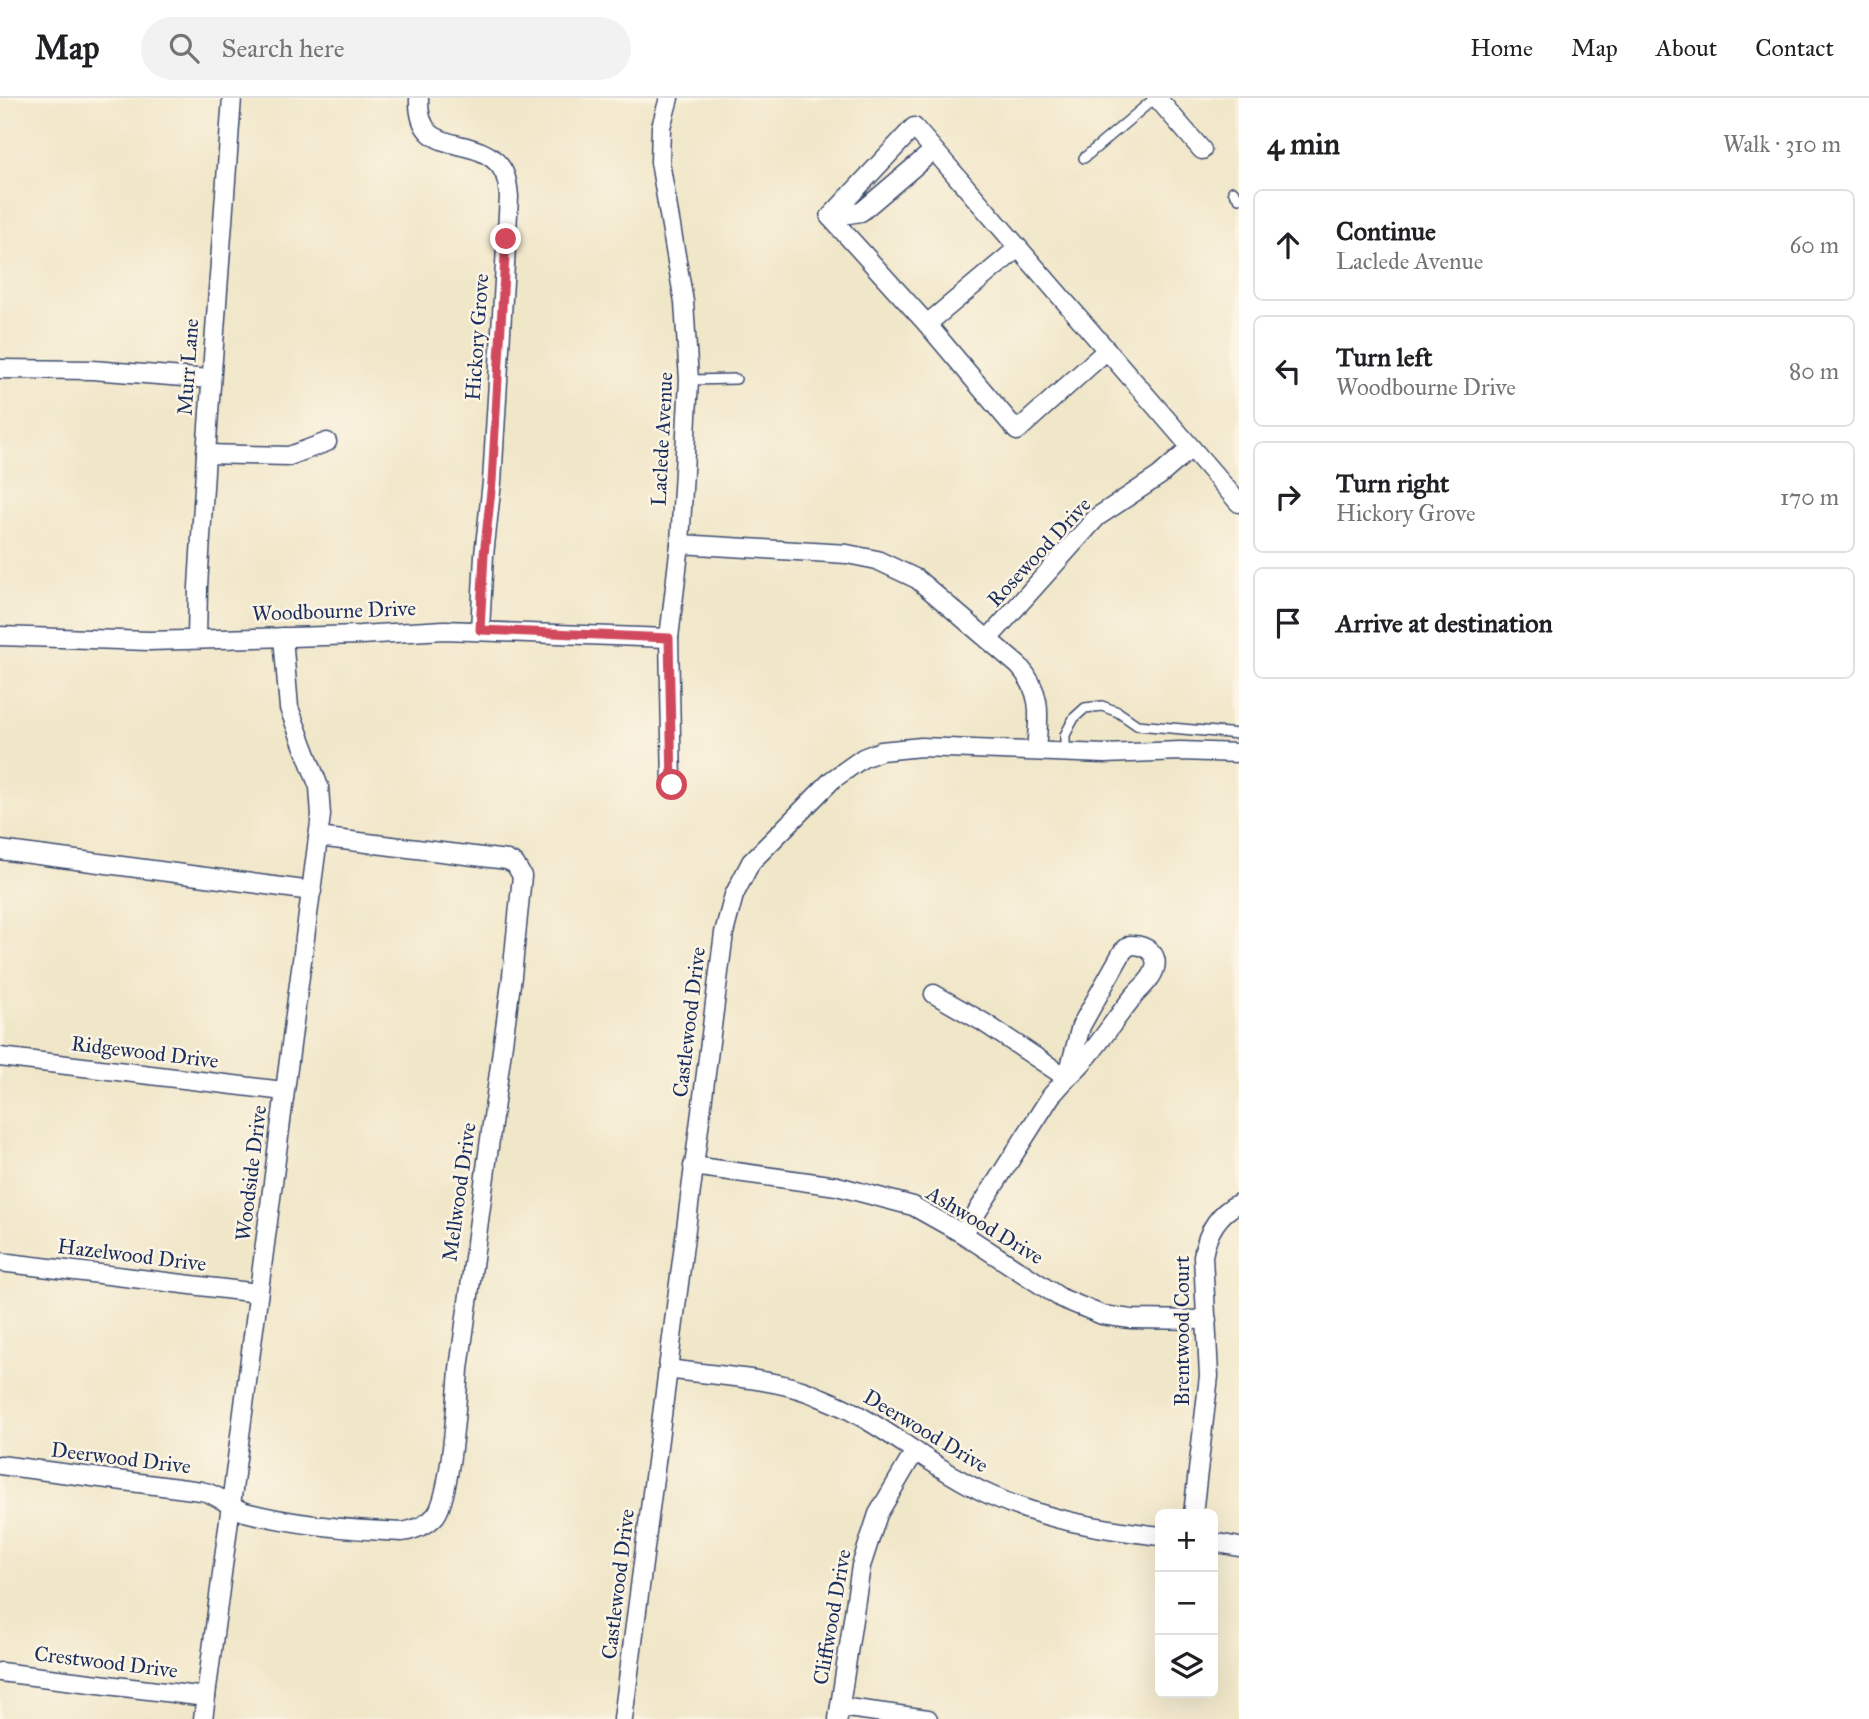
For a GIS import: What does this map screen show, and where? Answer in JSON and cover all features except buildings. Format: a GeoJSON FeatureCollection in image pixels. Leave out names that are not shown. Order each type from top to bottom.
{"type":"FeatureCollection","features":[{"type":"Feature","properties":{"kind":"street","name":"Murr Lane"},"geometry":{"type":"LineString","coordinates":[[197,639],[210,379],[232,98]]}},
{"type":"Feature","properties":{"kind":"street","name":"Hickory Grove"},"geometry":{"type":"LineString","coordinates":[[419,98],[420,121],[426,130],[444,142],[491,158],[500,166],[507,181],[509,197],[480,630]]}},
{"type":"Feature","properties":{"kind":"street","name":"Laclede Avenue"},"geometry":{"type":"LineString","coordinates":[[669,98],[661,127],[660,162],[684,302],[689,380],[680,544],[669,638],[672,785]]}},
{"type":"Feature","properties":{"kind":"street"},"geometry":{"type":"LineString","coordinates":[[1156,98],[1202,150]]}},
{"type":"Feature","properties":{"kind":"street"},"geometry":{"type":"LineString","coordinates":[[830,217],[914,127],[1239,503]]}},
{"type":"Feature","properties":{"kind":"street"},"geometry":{"type":"LineString","coordinates":[[830,217],[861,212],[934,150]]}},
{"type":"Feature","properties":{"kind":"street"},"geometry":{"type":"LineString","coordinates":[[830,217],[927,324],[1017,431],[1107,350]]}},
{"type":"Feature","properties":{"kind":"street"},"geometry":{"type":"LineString","coordinates":[[927,324],[1018,248]]}},
{"type":"Feature","properties":{"kind":"street"},"geometry":{"type":"LineString","coordinates":[[0,369],[92,370],[210,379]]}},
{"type":"Feature","properties":{"kind":"street"},"geometry":{"type":"LineString","coordinates":[[206,454],[289,456],[327,442]]}},
{"type":"Feature","properties":{"kind":"street","name":"Rosewood Drive"},"geometry":{"type":"LineString","coordinates":[[988,639],[1097,517],[1159,476],[1191,448]]}},
{"type":"Feature","properties":{"kind":"street"},"geometry":{"type":"LineString","coordinates":[[680,544],[847,554],[877,560],[917,579],[1032,680],[1039,713],[1036,750]]}},
{"type":"Feature","properties":{"kind":"street","name":"Woodbourne Drive"},"geometry":{"type":"LineString","coordinates":[[0,636],[149,641],[480,630],[669,638]]}},
{"type":"Feature","properties":{"kind":"street","name":"Woodside Drive"},"geometry":{"type":"LineString","coordinates":[[203,1719],[318,837],[321,796],[289,708],[284,637]]}},
{"type":"Feature","properties":{"kind":"street","name":"Castlewood Drive"},"geometry":{"type":"LineString","coordinates":[[623,1719],[724,933],[734,895],[751,862],[832,780],[863,758],[881,751],[921,747],[1105,754],[1180,751],[1239,753]]}},
{"type":"Feature","properties":{"kind":"street","name":"Mellwood Drive"},"geometry":{"type":"LineString","coordinates":[[232,1506],[240,1511],[300,1522],[388,1531],[415,1529],[435,1515],[440,1505],[455,1418],[459,1369],[512,976],[522,876],[515,864],[507,860],[318,837]]}},
{"type":"Feature","properties":{"kind":"street"},"geometry":{"type":"LineString","coordinates":[[0,850],[312,891]]}},
{"type":"Feature","properties":{"kind":"street"},"geometry":{"type":"LineString","coordinates":[[963,1234],[1051,1096],[1086,1062],[1133,996],[1154,973],[1154,955],[1147,948],[1139,944],[1130,945],[1123,951],[1081,1026],[1067,1078]]}},
{"type":"Feature","properties":{"kind":"street"},"geometry":{"type":"LineString","coordinates":[[934,994],[983,1022],[1067,1078]]}},
{"type":"Feature","properties":{"kind":"street","name":"Ridgewood Drive"},"geometry":{"type":"LineString","coordinates":[[0,1056],[284,1091]]}},
{"type":"Feature","properties":{"kind":"street","name":"Ashwood Drive"},"geometry":{"type":"LineString","coordinates":[[693,1166],[824,1184],[868,1192],[913,1206],[963,1234],[1061,1298],[1095,1313],[1131,1320],[1207,1320]]}},
{"type":"Feature","properties":{"kind":"street","name":"Brentwood Court"},"geometry":{"type":"LineString","coordinates":[[1194,1509],[1209,1376],[1203,1256],[1206,1241],[1220,1217],[1239,1203]]}},
{"type":"Feature","properties":{"kind":"street","name":"Hazelwood Drive"},"geometry":{"type":"LineString","coordinates":[[0,1262],[258,1293]]}},
{"type":"Feature","properties":{"kind":"street","name":"Deerwood Drive"},"geometry":{"type":"LineString","coordinates":[[668,1369],[807,1392],[857,1414],[954,1476],[1007,1502],[1062,1521],[1155,1535]]}},
{"type":"Feature","properties":{"kind":"street","name":"Cliffwood Drive"},"geometry":{"type":"LineString","coordinates":[[839,1713],[854,1604],[868,1542],[878,1514],[915,1451]]}},
{"type":"Feature","properties":{"kind":"street","name":"Deerwood Drive"},"geometry":{"type":"LineString","coordinates":[[0,1465],[201,1491],[215,1494],[232,1506]]}},
{"type":"Feature","properties":{"kind":"street"},"geometry":{"type":"LineString","coordinates":[[1218,1543],[1239,1547]]}},
{"type":"Feature","properties":{"kind":"street","name":"Crestwood Drive"},"geometry":{"type":"LineString","coordinates":[[0,1672],[206,1697]]}},
{"type":"Feature","properties":{"kind":"street"},"geometry":{"type":"LineString","coordinates":[[839,1713],[928,1719]]}},
{"type":"Feature","properties":{"kind":"lane"},"geometry":{"type":"LineString","coordinates":[[1084,158],[1156,98]]}},
{"type":"Feature","properties":{"kind":"lane"},"geometry":{"type":"LineString","coordinates":[[689,380],[736,379]]}},
{"type":"Feature","properties":{"kind":"lane"},"geometry":{"type":"LineString","coordinates":[[1065,752],[1065,735],[1074,718],[1085,708],[1102,706],[1118,712],[1137,725],[1239,734]]}},
{"type":"Feature","properties":{"kind":"route"},"geometry":{"type":"LineString","coordinates":[[506,239],[503,321],[480,630],[669,638],[672,785]]}}]}
